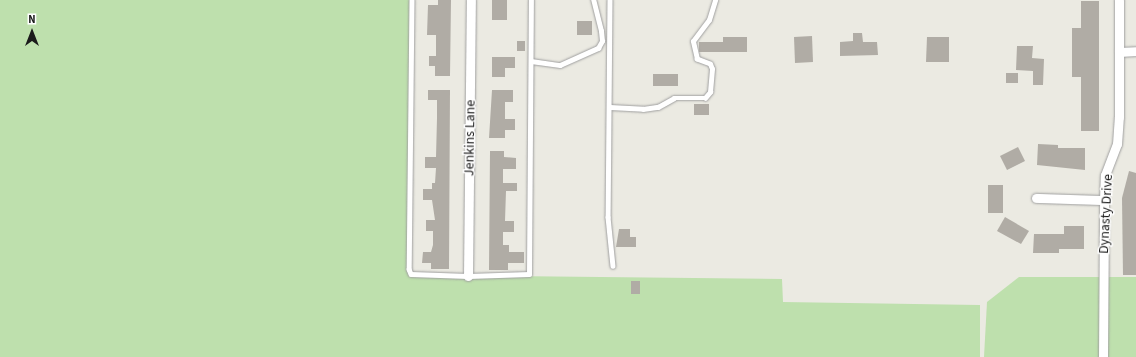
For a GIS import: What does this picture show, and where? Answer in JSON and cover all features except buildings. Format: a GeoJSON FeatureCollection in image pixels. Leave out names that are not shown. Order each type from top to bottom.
{"type":"FeatureCollection","features":[{"type":"Feature","properties":{"kind":"street","name":"Jenkins Lane"},"geometry":{"type":"LineString","coordinates":[[468,276],[471,0]]}},
{"type":"Feature","properties":{"kind":"street","name":"Dynasty Drive"},"geometry":{"type":"LineString","coordinates":[[1103,357],[1105,175],[1117,144],[1119,52],[1118,0]]}},
{"type":"Feature","properties":{"kind":"street"},"geometry":{"type":"LineString","coordinates":[[1119,52],[1136,52]]}},
{"type":"Feature","properties":{"kind":"street"},"geometry":{"type":"LineString","coordinates":[[1036,198],[1104,200]]}},
{"type":"Feature","properties":{"kind":"lane"},"geometry":{"type":"LineString","coordinates":[[412,0],[409,268],[411,274],[468,276],[528,274],[531,0]]}},
{"type":"Feature","properties":{"kind":"lane"},"geometry":{"type":"LineString","coordinates":[[531,61],[560,65],[598,48],[602,40],[602,31],[593,0]]}},
{"type":"Feature","properties":{"kind":"lane"},"geometry":{"type":"LineString","coordinates":[[610,0],[608,217],[613,266]]}},
{"type":"Feature","properties":{"kind":"lane"},"geometry":{"type":"LineString","coordinates":[[610,107],[643,109],[658,107],[674,98],[705,98],[710,92],[712,69],[710,64],[697,60],[694,41],[709,20],[716,0]]}},
{"type":"Feature","properties":{"kind":"green space"},"geometry":{"type":"Polygon","coordinates":[[[0,0],[412,0],[408,275],[782,279],[783,302],[980,305],[980,357],[0,357],[0,0]]]}},
{"type":"Feature","properties":{"kind":"green space"},"geometry":{"type":"Polygon","coordinates":[[[1019,277],[1136,277],[1136,357],[984,357],[987,302],[1019,277]]]}}]}
